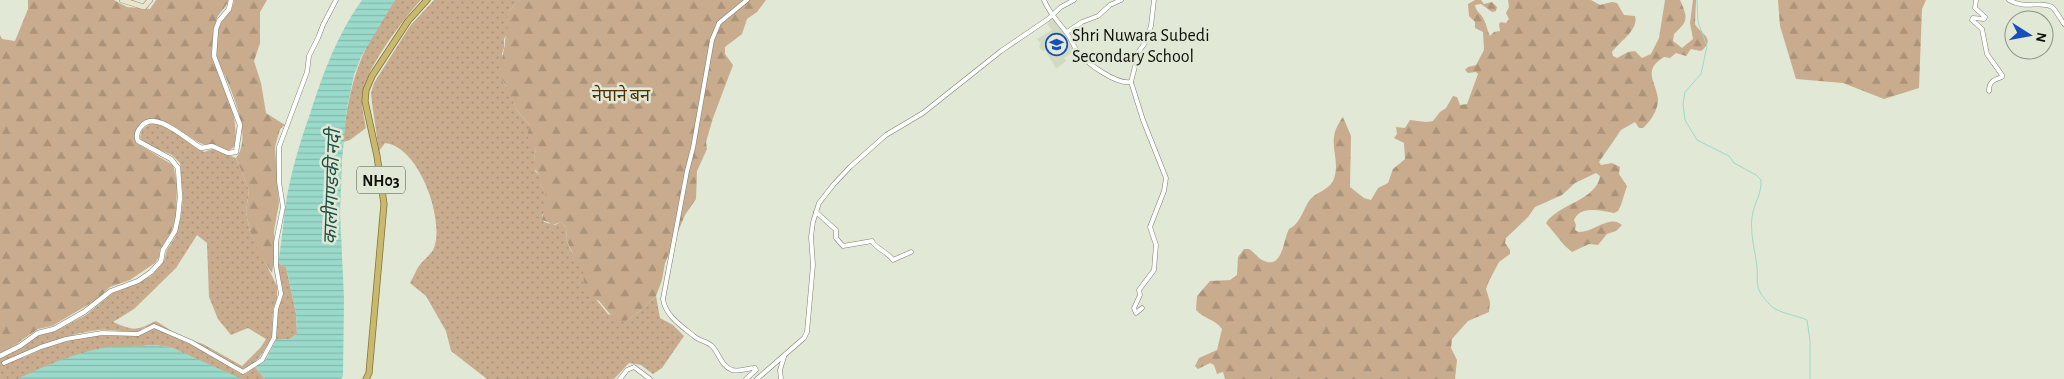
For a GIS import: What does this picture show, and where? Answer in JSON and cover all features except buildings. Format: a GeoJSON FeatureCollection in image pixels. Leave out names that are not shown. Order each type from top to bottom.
{"type":"FeatureCollection","features":[{"type":"Feature","properties":{"kind":"highway","name":"NH03"},"geometry":{"type":"LineString","coordinates":[[366,379],[369,373],[375,315],[384,204],[377,156],[365,101],[366,90],[372,76],[408,21],[426,0]]}},
{"type":"Feature","properties":{"kind":"main road"},"geometry":{"type":"LineString","coordinates":[[122,0],[144,7],[150,0]]}},
{"type":"Feature","properties":{"kind":"street"},"geometry":{"type":"LineString","coordinates":[[0,356],[20,346],[38,333],[54,329],[84,312],[111,291],[138,281],[151,272],[161,261],[163,250],[175,231],[178,217],[180,197],[179,172],[177,165],[171,159],[138,141],[137,133],[144,123],[152,120],[162,122],[201,148],[212,146],[228,153],[236,152],[240,125],[214,56],[216,28],[229,8],[231,0]]}},
{"type":"Feature","properties":{"kind":"street"},"geometry":{"type":"LineString","coordinates":[[4,363],[41,347],[66,339],[102,333],[138,334],[154,326],[191,342],[243,372],[262,360],[273,342],[276,330],[276,309],[281,294],[276,266],[276,242],[283,207],[279,182],[279,147],[307,72],[309,56],[336,0]]}},
{"type":"Feature","properties":{"kind":"street"},"geometry":{"type":"LineString","coordinates":[[746,379],[756,370],[755,368],[733,370],[728,367],[710,344],[696,338],[677,323],[664,305],[663,299],[712,40],[719,24],[747,0]]}},
{"type":"Feature","properties":{"kind":"street"},"geometry":{"type":"LineString","coordinates":[[1044,0],[1052,15],[1067,32],[1078,52],[1086,61],[1114,79],[1131,82]]}},
{"type":"Feature","properties":{"kind":"street"},"geometry":{"type":"LineString","coordinates":[[757,379],[804,338],[807,332],[813,265],[811,237],[819,203],[834,184],[886,135],[923,113],[1001,51],[1018,41],[1074,0]]}},
{"type":"Feature","properties":{"kind":"street"},"geometry":{"type":"LineString","coordinates":[[1067,32],[1082,22],[1098,16],[1110,5],[1121,0]]}},
{"type":"Feature","properties":{"kind":"street"},"geometry":{"type":"LineString","coordinates":[[1142,308],[1136,313],[1134,308],[1140,295],[1139,290],[1154,270],[1156,245],[1150,227],[1164,191],[1166,178],[1142,120],[1131,82],[1139,51],[1150,32],[1154,0]]}},
{"type":"Feature","properties":{"kind":"street"},"geometry":{"type":"LineString","coordinates":[[1976,0],[1975,8],[1985,17],[1984,19],[1973,18],[1972,20],[1982,29],[1987,54],[2002,75],[2002,77],[1992,80],[1989,85],[1989,91]]}},
{"type":"Feature","properties":{"kind":"street"},"geometry":{"type":"LineString","coordinates":[[2010,0],[2020,5],[2041,1],[2046,3],[2051,6],[2064,24]]}},
{"type":"Feature","properties":{"kind":"street"},"geometry":{"type":"LineString","coordinates":[[816,212],[836,230],[836,238],[843,246],[872,241],[874,246],[891,256],[893,260],[911,252]]}},
{"type":"Feature","properties":{"kind":"street"},"geometry":{"type":"LineString","coordinates":[[781,379],[780,370],[784,356]]}},
{"type":"Feature","properties":{"kind":"street"},"geometry":{"type":"LineString","coordinates":[[620,379],[627,370],[634,367],[650,379]]}},
{"type":"Feature","properties":{"kind":"shaded area","name":"Shri Nuwara Subedi Secondary School"},"geometry":{"type":"Polygon","coordinates":[[[1054,19],[1075,50],[1064,58],[1066,61],[1056,69],[1045,50],[1043,51],[1039,48],[1040,43],[1037,39],[1052,30],[1048,25],[1049,20],[1054,19]]]}},
{"type":"Feature","properties":{"kind":"green space"},"geometry":{"type":"Polygon","coordinates":[[[28,0],[114,0],[127,7],[150,9],[156,0],[229,0],[217,19],[212,54],[232,109],[235,137],[234,147],[228,151],[214,144],[206,145],[200,143],[173,126],[159,120],[143,121],[136,131],[136,143],[173,165],[177,183],[176,218],[171,232],[160,250],[159,257],[155,263],[130,280],[110,287],[96,300],[52,326],[38,329],[0,355],[0,35],[2,39],[15,41],[28,9],[28,0]]]}},
{"type":"Feature","properties":{"kind":"green space"},"geometry":{"type":"Polygon","coordinates":[[[234,0],[267,0],[260,12],[260,43],[254,61],[261,83],[266,113],[285,125],[280,129],[275,147],[279,203],[274,231],[275,255],[272,273],[261,256],[250,232],[246,212],[249,190],[236,158],[242,140],[240,118],[215,53],[216,39],[220,26],[231,10],[234,0]]]}},
{"type":"Feature","properties":{"kind":"green space"},"geometry":{"type":"Polygon","coordinates":[[[395,0],[421,0],[379,56],[366,80],[362,99],[366,128],[350,140],[343,142],[349,102],[358,67],[373,35],[395,0]]]}},
{"type":"Feature","properties":{"kind":"green space"},"geometry":{"type":"Polygon","coordinates":[[[434,0],[520,0],[511,10],[507,20],[509,30],[504,39],[502,53],[503,82],[518,112],[530,125],[532,140],[536,149],[534,159],[539,165],[535,171],[542,177],[540,184],[546,200],[546,208],[542,216],[544,222],[555,225],[561,222],[567,228],[566,239],[571,251],[583,269],[595,298],[608,314],[626,321],[656,296],[660,318],[673,325],[684,336],[662,368],[653,374],[641,365],[629,363],[614,379],[487,379],[451,351],[446,331],[426,296],[410,283],[419,266],[434,248],[436,220],[426,186],[409,157],[397,147],[385,143],[379,151],[371,93],[374,83],[410,26],[434,0]]]}},
{"type":"Feature","properties":{"kind":"green space","name":"नेपाने बन"},"geometry":{"type":"Polygon","coordinates":[[[520,0],[766,0],[757,12],[747,19],[742,34],[725,47],[725,54],[733,65],[713,118],[706,142],[707,149],[697,171],[696,199],[685,215],[665,263],[662,280],[656,296],[626,321],[615,320],[599,301],[589,294],[584,282],[583,269],[577,263],[566,239],[567,228],[561,222],[550,226],[550,223],[542,220],[546,198],[540,184],[541,177],[534,168],[538,165],[534,159],[536,149],[527,136],[530,125],[518,112],[512,99],[507,96],[507,87],[501,74],[508,30],[507,20],[511,10],[520,0]]]}},
{"type":"Feature","properties":{"kind":"green space"},"geometry":{"type":"Polygon","coordinates":[[[1475,0],[1481,0],[1484,4],[1492,2],[1497,7],[1496,11],[1492,12],[1481,4],[1475,5],[1486,24],[1490,36],[1494,32],[1500,31],[1499,24],[1501,22],[1506,23],[1509,19],[1506,13],[1509,7],[1508,0],[1591,0],[1600,5],[1612,2],[1617,3],[1624,15],[1635,16],[1635,21],[1632,31],[1612,52],[1613,56],[1617,58],[1628,52],[1635,51],[1642,58],[1651,54],[1659,38],[1665,0],[1680,0],[1685,12],[1684,23],[1674,34],[1673,41],[1682,48],[1693,39],[1690,23],[1693,0],[1696,0],[1695,24],[1706,36],[1708,43],[1706,47],[1701,51],[1691,49],[1686,56],[1676,53],[1670,58],[1664,57],[1657,62],[1652,72],[1658,100],[1657,108],[1653,115],[1643,128],[1639,128],[1635,122],[1621,130],[1599,162],[1601,165],[1612,163],[1620,167],[1619,174],[1627,186],[1618,211],[1614,213],[1597,210],[1581,212],[1574,220],[1575,230],[1579,232],[1612,221],[1622,225],[1616,231],[1607,234],[1598,245],[1589,244],[1572,252],[1546,223],[1559,211],[1592,191],[1600,176],[1596,173],[1575,183],[1562,195],[1535,207],[1528,217],[1506,238],[1505,243],[1510,250],[1510,254],[1499,262],[1486,289],[1490,302],[1489,312],[1468,321],[1452,339],[1451,348],[1457,360],[1455,379],[1225,379],[1223,372],[1217,374],[1214,365],[1210,363],[1198,369],[1195,366],[1199,358],[1217,350],[1222,329],[1196,310],[1197,296],[1210,281],[1230,280],[1237,275],[1238,257],[1244,249],[1249,249],[1262,260],[1269,262],[1278,258],[1289,229],[1299,220],[1312,198],[1328,187],[1333,181],[1336,165],[1334,135],[1343,117],[1351,136],[1350,187],[1364,198],[1371,200],[1378,188],[1388,183],[1393,169],[1405,159],[1404,143],[1394,138],[1397,134],[1396,127],[1405,128],[1410,120],[1433,121],[1446,108],[1453,96],[1457,97],[1460,105],[1467,104],[1478,74],[1476,72],[1468,73],[1465,70],[1476,65],[1484,50],[1483,32],[1475,28],[1475,22],[1469,16],[1468,4],[1475,0]]]}},
{"type":"Feature","properties":{"kind":"green space"},"geometry":{"type":"Polygon","coordinates":[[[1778,0],[1926,0],[1922,9],[1919,88],[1884,99],[1843,83],[1796,79],[1780,26],[1778,0]]]}},
{"type":"Feature","properties":{"kind":"green space"},"geometry":{"type":"Polygon","coordinates":[[[151,123],[162,125],[204,152],[213,149],[236,158],[249,190],[246,212],[250,232],[277,286],[277,300],[273,309],[272,338],[259,358],[248,368],[241,370],[212,351],[153,325],[143,328],[138,333],[114,330],[89,331],[59,339],[22,354],[23,358],[42,349],[71,340],[100,334],[137,336],[151,328],[160,329],[194,346],[241,374],[255,367],[265,379],[240,379],[170,347],[153,345],[111,347],[95,350],[49,365],[18,379],[0,379],[0,355],[18,343],[20,348],[38,335],[54,332],[86,315],[113,293],[151,276],[164,261],[167,250],[175,237],[181,216],[183,198],[180,163],[172,155],[146,144],[140,138],[142,130],[151,123]],[[197,235],[176,268],[134,309],[113,322],[135,329],[156,321],[181,337],[203,344],[242,366],[261,347],[266,339],[248,328],[231,335],[218,319],[209,297],[207,243],[197,235]]]}},
{"type":"Feature","properties":{"kind":"green space"},"geometry":{"type":"Polygon","coordinates":[[[278,263],[286,267],[296,313],[297,334],[290,339],[276,340],[278,309],[283,296],[282,284],[277,271],[278,263]]]}},
{"type":"Feature","properties":{"kind":"water","name":"कालीगण्डकी नदी"},"geometry":{"type":"Polygon","coordinates":[[[362,0],[395,0],[361,57],[354,75],[347,108],[342,160],[340,213],[344,299],[343,376],[341,379],[265,379],[255,367],[266,359],[276,340],[290,339],[297,334],[296,313],[286,267],[278,263],[286,202],[293,168],[326,69],[345,27],[362,0]]]}},
{"type":"Feature","properties":{"kind":"water"},"geometry":{"type":"Polygon","coordinates":[[[153,345],[170,347],[242,379],[18,379],[87,351],[110,347],[153,345]]]}},
{"type":"Feature","properties":{"kind":"waterway"},"geometry":{"type":"LineString","coordinates":[[1697,0],[1698,22],[1707,46],[1701,74],[1685,92],[1683,104],[1685,120],[1697,140],[1729,156],[1734,163],[1756,175],[1761,180],[1752,223],[1758,287],[1764,298],[1775,309],[1807,320],[1810,341],[1810,379]]}},
{"type":"Feature","properties":{"kind":"place","name":"Shri Nuwara Subedi Secondary School"},"geometry":{"type":"Point","coordinates":[1056,45]}}]}
